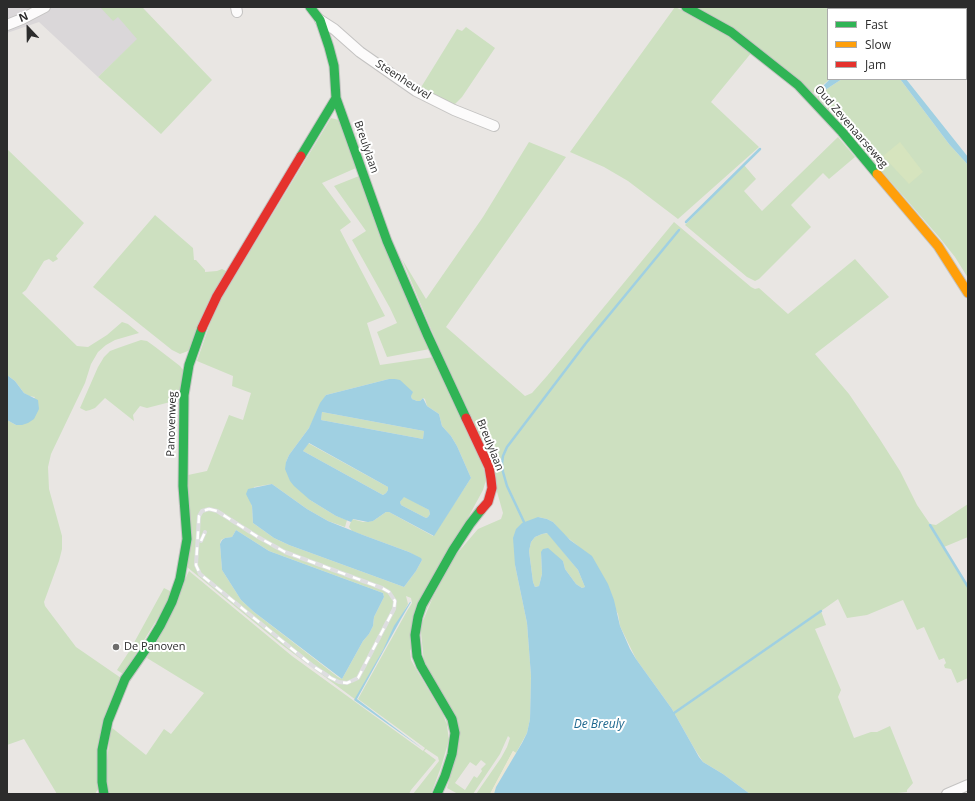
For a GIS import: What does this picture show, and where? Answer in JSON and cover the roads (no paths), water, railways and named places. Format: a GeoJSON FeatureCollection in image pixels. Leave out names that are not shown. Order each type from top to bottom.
{"type":"FeatureCollection","features":[{"type":"Feature","properties":{"kind":"street"},"geometry":{"type":"LineString","coordinates":[[310,7],[320,20],[334,66],[336,98]]}},
{"type":"Feature","properties":{"kind":"street","name":"Oud Zevenaarseweg"},"geometry":{"type":"LineString","coordinates":[[686,7],[731,32],[799,87],[842,132],[938,246],[968,293]]}},
{"type":"Feature","properties":{"kind":"street"},"geometry":{"type":"LineString","coordinates":[[7,25],[22,19],[41,8]]}},
{"type":"Feature","properties":{"kind":"street","name":"Steenheuvel"},"geometry":{"type":"LineString","coordinates":[[320,20],[334,29],[360,52],[416,90],[453,110],[494,126]]}},
{"type":"Feature","properties":{"kind":"street","name":"Panovenweg"},"geometry":{"type":"LineString","coordinates":[[104,794],[102,782],[102,750],[108,722],[126,679],[160,626],[172,602],[180,579],[187,539],[183,486],[184,395],[189,366],[197,341],[206,317],[217,296],[336,98]]}},
{"type":"Feature","properties":{"kind":"street","name":"Breulylaan"},"geometry":{"type":"LineString","coordinates":[[336,98],[387,241],[427,334],[489,467],[492,479],[492,488],[488,502],[470,524],[453,550],[426,599],[418,617],[415,635],[417,656],[421,666],[452,719],[455,733],[452,754],[437,794]]}},
{"type":"Feature","properties":{"kind":"street"},"geometry":{"type":"LineString","coordinates":[[947,794],[968,785]]}},
{"type":"Feature","properties":{"kind":"water"},"geometry":{"type":"Polygon","coordinates":[[[829,80],[840,80],[822,92],[820,89],[829,80]]]}},
{"type":"Feature","properties":{"kind":"water"},"geometry":{"type":"Polygon","coordinates":[[[901,80],[907,80],[968,157],[968,165],[949,144],[901,80]]]}},
{"type":"Feature","properties":{"kind":"water"},"geometry":{"type":"Polygon","coordinates":[[[7,375],[15,381],[24,393],[38,400],[39,409],[34,419],[28,423],[16,425],[7,420],[7,375]]]}},
{"type":"Feature","properties":{"kind":"water"},"geometry":{"type":"Polygon","coordinates":[[[389,379],[395,379],[400,380],[413,392],[411,396],[412,399],[420,401],[423,398],[427,406],[439,414],[442,426],[457,446],[471,478],[434,536],[389,512],[386,512],[373,521],[368,522],[353,519],[351,522],[336,516],[310,500],[290,481],[285,469],[286,462],[289,455],[309,428],[320,403],[326,395],[389,379]],[[322,412],[321,420],[423,439],[424,431],[322,412]],[[309,443],[303,451],[383,495],[388,490],[388,487],[309,443]],[[404,497],[400,502],[401,505],[426,518],[430,514],[429,510],[404,497]]]}},
{"type":"Feature","properties":{"kind":"water"},"geometry":{"type":"Polygon","coordinates":[[[272,484],[307,509],[328,521],[421,558],[422,560],[416,571],[404,587],[289,545],[274,538],[253,523],[252,506],[246,494],[248,489],[272,484]]]}},
{"type":"Feature","properties":{"kind":"water","name":"De Breuly"},"geometry":{"type":"Polygon","coordinates":[[[538,517],[547,519],[553,522],[570,540],[592,556],[608,584],[614,600],[620,626],[630,649],[672,709],[699,757],[703,762],[723,774],[750,794],[494,794],[496,787],[527,733],[530,719],[531,676],[527,623],[515,565],[513,538],[516,529],[522,523],[538,517]],[[547,533],[535,537],[531,542],[529,551],[535,587],[539,586],[542,574],[541,552],[543,549],[548,548],[563,561],[565,569],[576,584],[582,588],[585,587],[578,570],[547,533]]]}},
{"type":"Feature","properties":{"kind":"water"},"geometry":{"type":"Polygon","coordinates":[[[236,530],[269,551],[383,593],[384,597],[374,617],[373,626],[342,679],[254,612],[241,600],[222,570],[220,544],[225,538],[232,537],[236,530]]]}},
{"type":"Feature","properties":{"kind":"water"},"geometry":{"type":"Polygon","coordinates":[[[410,602],[357,699],[423,749],[354,700],[383,650],[394,626],[410,602]]]}},
{"type":"Feature","properties":{"kind":"waterway"},"geometry":{"type":"LineString","coordinates":[[686,222],[760,149]]}},
{"type":"Feature","properties":{"kind":"waterway"},"geometry":{"type":"LineString","coordinates":[[524,522],[507,486],[503,472],[503,456],[507,447],[586,343],[679,230]]}},
{"type":"Feature","properties":{"kind":"waterway"},"geometry":{"type":"LineString","coordinates":[[930,525],[968,587]]}},
{"type":"Feature","properties":{"kind":"waterway"},"geometry":{"type":"LineString","coordinates":[[674,713],[821,611]]}},
{"type":"Feature","properties":{"kind":"railway"},"geometry":{"type":"LineString","coordinates":[[209,509],[217,511],[285,552],[382,588],[389,592],[395,601],[394,609],[358,678],[347,683],[339,682],[331,678],[313,666],[200,574],[196,565],[199,516],[202,511],[209,509]]}},
{"type":"Feature","properties":{"kind":"railway"},"geometry":{"type":"LineString","coordinates":[[201,541],[205,532]]}},
{"type":"Feature","properties":{"kind":"place","name":"De Panoven"},"geometry":{"type":"Point","coordinates":[116,647]}}]}
